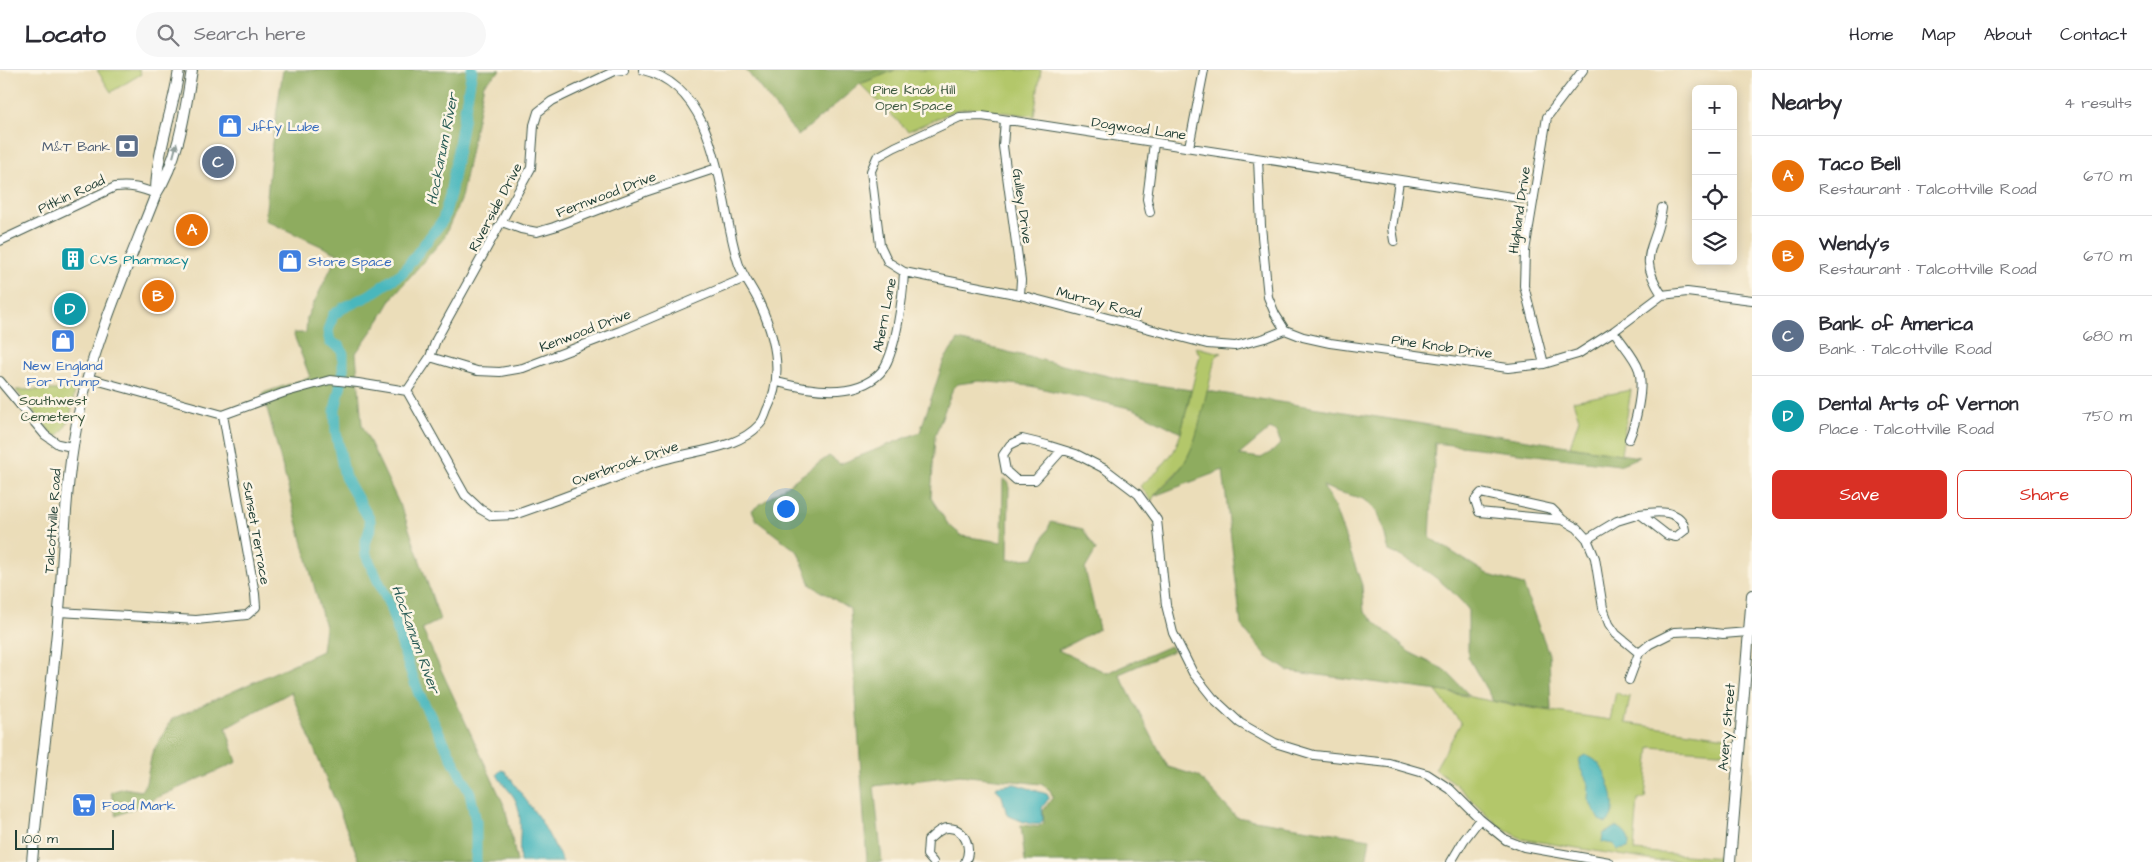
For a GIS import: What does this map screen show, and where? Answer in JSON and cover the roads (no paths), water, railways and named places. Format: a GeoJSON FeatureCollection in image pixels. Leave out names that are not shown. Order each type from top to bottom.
{"type":"FeatureCollection","features":[{"type":"Feature","properties":{"kind":"main road","name":"Talcottville Road"},"geometry":{"type":"LineString","coordinates":[[156,194],[156,173],[179,70]]}},
{"type":"Feature","properties":{"kind":"main road","name":"Talcottville Road"},"geometry":{"type":"LineString","coordinates":[[32,862],[59,612],[72,447],[88,378],[102,334],[156,194],[167,178],[192,70]]}},
{"type":"Feature","properties":{"kind":"main road","name":"Avery Street"},"geometry":{"type":"LineString","coordinates":[[1730,862],[1752,595]]}},
{"type":"Feature","properties":{"kind":"street","name":"Riverside Drive"},"geometry":{"type":"LineString","coordinates":[[406,391],[430,357],[436,340],[531,168],[534,125],[538,112],[552,102],[587,84],[615,71],[624,70]]}},
{"type":"Feature","properties":{"kind":"street"},"geometry":{"type":"LineString","coordinates":[[643,70],[658,74],[670,81],[690,100],[712,148],[739,264],[745,278]]}},
{"type":"Feature","properties":{"kind":"street"},"geometry":{"type":"LineString","coordinates":[[1188,147],[1204,70]]}},
{"type":"Feature","properties":{"kind":"street","name":"Highland Drive"},"geometry":{"type":"LineString","coordinates":[[1544,364],[1524,286],[1525,251],[1547,117],[1583,70]]}},
{"type":"Feature","properties":{"kind":"street","name":"Dogwood Lane"},"geometry":{"type":"LineString","coordinates":[[904,272],[888,262],[880,245],[871,171],[877,157],[960,118],[982,116],[1532,200]]}},
{"type":"Feature","properties":{"kind":"street","name":"Gulley Drive"},"geometry":{"type":"LineString","coordinates":[[1005,120],[1003,146],[1021,280],[1020,295]]}},
{"type":"Feature","properties":{"kind":"street"},"geometry":{"type":"LineString","coordinates":[[1150,212],[1146,199],[1154,143]]}},
{"type":"Feature","properties":{"kind":"street"},"geometry":{"type":"LineString","coordinates":[[1258,159],[1260,216],[1268,297],[1275,314],[1285,330]]}},
{"type":"Feature","properties":{"kind":"street","name":"Fernwood Drive"},"geometry":{"type":"LineString","coordinates":[[502,222],[521,229],[537,232],[645,192],[717,168]]}},
{"type":"Feature","properties":{"kind":"street"},"geometry":{"type":"LineString","coordinates":[[1394,241],[1392,228],[1399,181]]}},
{"type":"Feature","properties":{"kind":"street","name":"Pitkin Road"},"geometry":{"type":"LineString","coordinates":[[0,242],[115,188],[128,185],[156,194]]}},
{"type":"Feature","properties":{"kind":"street"},"geometry":{"type":"LineString","coordinates":[[1662,208],[1660,224],[1650,246],[1648,258],[1652,279],[1662,295],[1687,292],[1752,300]]}},
{"type":"Feature","properties":{"kind":"street","name":"Murray Road"},"geometry":{"type":"LineString","coordinates":[[904,272],[1020,295],[1207,344],[1234,346],[1265,338],[1285,330]]}},
{"type":"Feature","properties":{"kind":"street","name":"Ahern Lane"},"geometry":{"type":"LineString","coordinates":[[777,382],[794,386],[843,390],[867,383],[881,372],[888,360],[895,335],[903,294],[904,272]]}},
{"type":"Feature","properties":{"kind":"street","name":"Kenwood Drive"},"geometry":{"type":"LineString","coordinates":[[430,357],[477,371],[500,372],[523,368],[620,331],[745,278]]}},
{"type":"Feature","properties":{"kind":"street","name":"Overbrook Drive"},"geometry":{"type":"LineString","coordinates":[[406,391],[466,495],[480,510],[492,516],[514,515],[662,460],[727,444],[744,438],[761,423],[771,404],[777,382],[776,357],[772,334],[758,300],[745,278]]}},
{"type":"Feature","properties":{"kind":"street","name":"Pine Knob Drive"},"geometry":{"type":"LineString","coordinates":[[1285,330],[1303,337],[1330,343],[1508,368],[1544,364],[1578,354],[1614,331],[1662,295]]}},
{"type":"Feature","properties":{"kind":"street"},"geometry":{"type":"LineString","coordinates":[[1614,331],[1639,368],[1641,379],[1634,426],[1629,439]]}},
{"type":"Feature","properties":{"kind":"street"},"geometry":{"type":"LineString","coordinates":[[88,378],[223,415],[318,382],[336,380],[406,391]]}},
{"type":"Feature","properties":{"kind":"street"},"geometry":{"type":"LineString","coordinates":[[0,381],[45,435],[58,444],[72,447]]}},
{"type":"Feature","properties":{"kind":"street","name":"Sunset Terrace"},"geometry":{"type":"LineString","coordinates":[[59,612],[196,620],[247,615],[256,607],[223,415]]}},
{"type":"Feature","properties":{"kind":"street"},"geometry":{"type":"LineString","coordinates":[[1062,450],[1035,480],[1016,480],[1006,471],[1003,455],[1010,445],[1022,439],[1062,450],[1076,454],[1106,469],[1138,494],[1157,520],[1166,605],[1173,633],[1193,673],[1213,698],[1240,723],[1275,743],[1314,755],[1389,763],[1427,774],[1450,789],[1480,819],[1506,840],[1524,847],[1609,862]]}},
{"type":"Feature","properties":{"kind":"street"},"geometry":{"type":"LineString","coordinates":[[1563,520],[1479,512],[1475,500],[1481,493],[1552,509],[1563,520],[1578,528],[1587,538],[1595,558],[1604,608],[1609,624],[1616,634],[1639,653]]}},
{"type":"Feature","properties":{"kind":"street"},"geometry":{"type":"LineString","coordinates":[[1587,538],[1617,521],[1640,514],[1656,512],[1678,516],[1684,523],[1685,530],[1676,537],[1667,535],[1640,514]]}},
{"type":"Feature","properties":{"kind":"street"},"geometry":{"type":"LineString","coordinates":[[1629,680],[1639,653],[1650,644],[1674,632],[1698,631],[1723,634],[1748,632]]}},
{"type":"Feature","properties":{"kind":"street"},"geometry":{"type":"LineString","coordinates":[[1451,862],[1464,840],[1480,819]]}},
{"type":"Feature","properties":{"kind":"street"},"geometry":{"type":"LineString","coordinates":[[933,862],[927,855],[928,840],[938,831],[949,828],[962,833],[968,844],[968,856],[965,862]]}},
{"type":"Feature","properties":{"kind":"water"},"geometry":{"type":"Polygon","coordinates":[[[1585,755],[1598,763],[1609,784],[1612,794],[1613,811],[1611,818],[1606,823],[1599,820],[1588,799],[1589,785],[1579,766],[1580,758],[1585,755]]]}},
{"type":"Feature","properties":{"kind":"water"},"geometry":{"type":"Polygon","coordinates":[[[501,770],[505,771],[541,821],[563,862],[520,862],[519,814],[514,798],[497,774],[501,770]]]}},
{"type":"Feature","properties":{"kind":"water"},"geometry":{"type":"Polygon","coordinates":[[[1015,784],[1047,794],[1049,798],[1042,808],[1043,820],[1040,824],[1028,823],[1007,815],[1002,796],[996,788],[997,786],[1015,784]]]}},
{"type":"Feature","properties":{"kind":"water"},"geometry":{"type":"Polygon","coordinates":[[[1616,827],[1628,838],[1628,848],[1618,850],[1613,844],[1602,842],[1603,834],[1616,827]]]}},
{"type":"Feature","properties":{"kind":"waterway","name":"Hockanum River"},"geometry":{"type":"LineString","coordinates":[[472,70],[450,195],[443,220],[402,273],[368,296],[333,315],[328,331],[330,342],[340,347],[343,354],[343,375],[335,409],[336,433],[345,477],[370,520],[370,529],[365,544],[366,555],[391,608],[419,694],[470,793],[476,822],[476,862]]}},
{"type":"Feature","properties":{"kind":"place","name":"Jiffy Lube"},"geometry":{"type":"Point","coordinates":[230,126]}},
{"type":"Feature","properties":{"kind":"place","name":"M&T Bank"},"geometry":{"type":"Point","coordinates":[127,146]}},
{"type":"Feature","properties":{"kind":"place","name":"Bank of America"},"geometry":{"type":"Point","coordinates":[218,162]}},
{"type":"Feature","properties":{"kind":"place","name":"Taco Bell"},"geometry":{"type":"Point","coordinates":[192,230]}},
{"type":"Feature","properties":{"kind":"place","name":"CVS Pharmacy"},"geometry":{"type":"Point","coordinates":[73,259]}},
{"type":"Feature","properties":{"kind":"place","name":"Store Space"},"geometry":{"type":"Point","coordinates":[290,261]}},
{"type":"Feature","properties":{"kind":"place","name":"Wendy's"},"geometry":{"type":"Point","coordinates":[158,296]}},
{"type":"Feature","properties":{"kind":"place","name":"Dental Arts of Vernon"},"geometry":{"type":"Point","coordinates":[70,309]}},
{"type":"Feature","properties":{"kind":"place","name":"New England For Trump"},"geometry":{"type":"Point","coordinates":[63,341]}},
{"type":"Feature","properties":{"kind":"place","name":"Food Mark"},"geometry":{"type":"Point","coordinates":[84,805]}},
{"type":"Feature","properties":{"kind":"park label","name":"Pine Knob Hill Open Space"},"geometry":{"type":"Point","coordinates":[914,98]}},
{"type":"Feature","properties":{"kind":"park label","name":"Southwest Cemetery"},"geometry":{"type":"Point","coordinates":[53,408]}}]}
